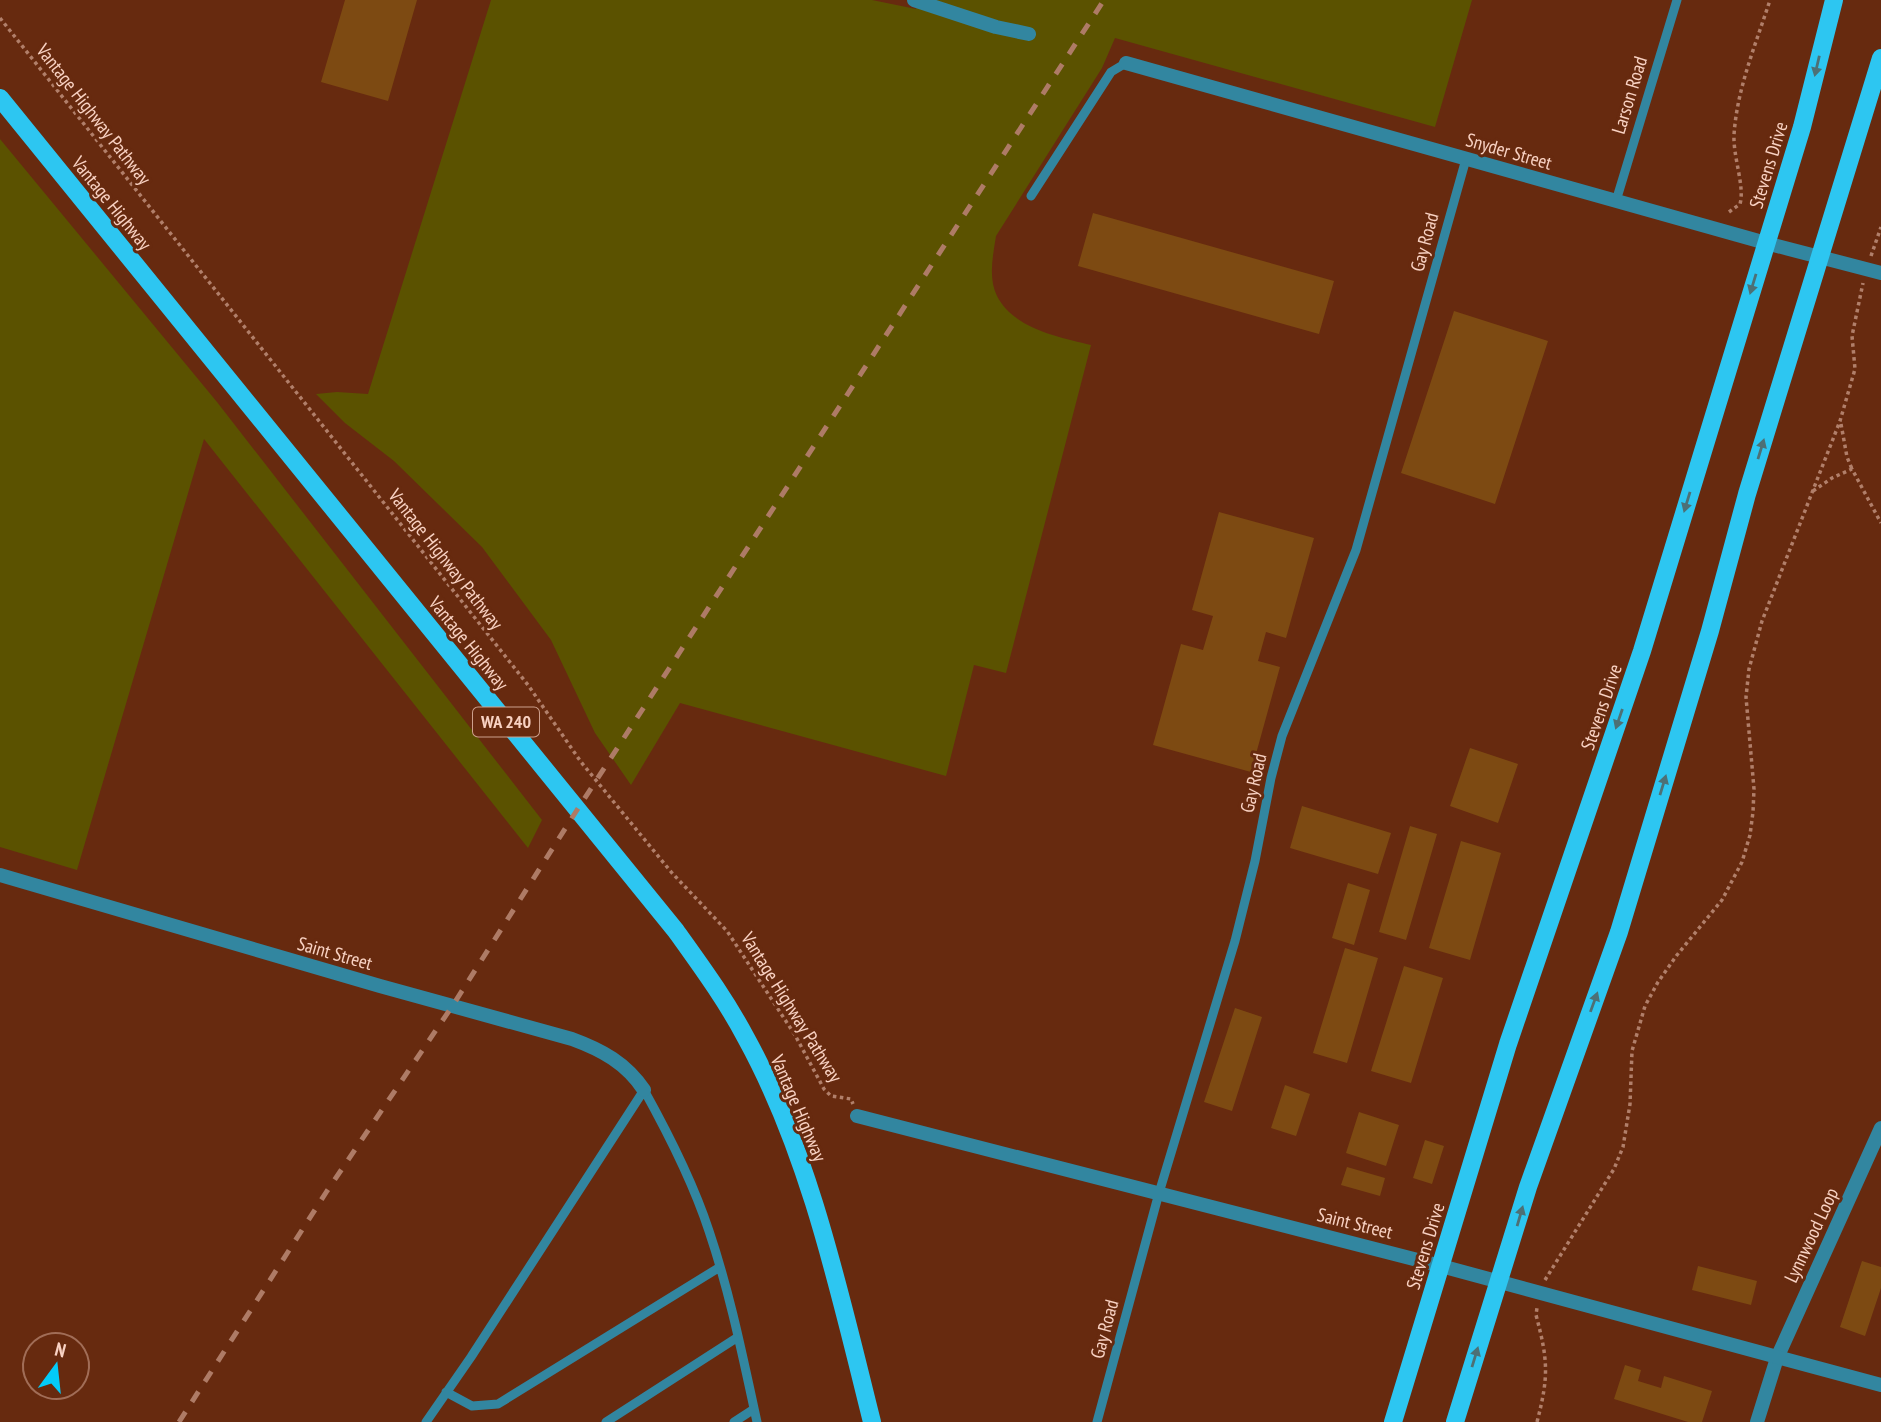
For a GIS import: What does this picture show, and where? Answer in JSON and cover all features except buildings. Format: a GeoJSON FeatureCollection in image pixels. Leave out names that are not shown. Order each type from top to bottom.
{"type":"FeatureCollection","features":[{"type":"Feature","properties":{"kind":"main road","name":"Stevens Drive"},"geometry":{"type":"LineString","coordinates":[[1393,1422],[1508,1044],[1642,651],[1802,127],[1834,0]]}},
{"type":"Feature","properties":{"kind":"main road"},"geometry":{"type":"LineString","coordinates":[[1455,1422],[1528,1187],[1616,941],[1710,631],[1747,494],[1881,58]]}},
{"type":"Feature","properties":{"kind":"main road","name":"Vantage Highway"},"geometry":{"type":"LineString","coordinates":[[0,98],[676,931],[709,976],[747,1040],[776,1101],[811,1193],[872,1422]]}},
{"type":"Feature","properties":{"kind":"street"},"geometry":{"type":"LineString","coordinates":[[915,0],[996,27],[1029,34]]}},
{"type":"Feature","properties":{"kind":"street","name":"Snyder Street"},"geometry":{"type":"LineString","coordinates":[[1126,63],[1874,271]]}},
{"type":"Feature","properties":{"kind":"street","name":"Saint Street"},"geometry":{"type":"LineString","coordinates":[[0,875],[580,1042],[618,1061],[634,1075],[644,1090]]}},
{"type":"Feature","properties":{"kind":"street","name":"Saint Street"},"geometry":{"type":"LineString","coordinates":[[857,1116],[1499,1281],[1881,1385]]}},
{"type":"Feature","properties":{"kind":"street","name":"Lynnwood Loop"},"geometry":{"type":"LineString","coordinates":[[1757,1422],[1777,1358],[1881,1128]]}},
{"type":"Feature","properties":{"kind":"lane","name":"Larson Road"},"geometry":{"type":"LineString","coordinates":[[1616,201],[1677,1]]}},
{"type":"Feature","properties":{"kind":"lane"},"geometry":{"type":"LineString","coordinates":[[1031,196],[1111,72],[1126,63]]}},
{"type":"Feature","properties":{"kind":"lane","name":"Gay Road"},"geometry":{"type":"LineString","coordinates":[[1097,1422],[1159,1193],[1242,915],[1282,736],[1356,550],[1466,159]]}},
{"type":"Feature","properties":{"kind":"lane"},"geometry":{"type":"LineString","coordinates":[[425,1422],[644,1090],[685,1171],[708,1229],[738,1337],[757,1422]]}},
{"type":"Feature","properties":{"kind":"lane"},"geometry":{"type":"LineString","coordinates":[[446,1392],[472,1406],[498,1404],[720,1267]]}},
{"type":"Feature","properties":{"kind":"lane"},"geometry":{"type":"LineString","coordinates":[[606,1422],[738,1337]]}},
{"type":"Feature","properties":{"kind":"lane"},"geometry":{"type":"LineString","coordinates":[[734,1422],[754,1409]]}},
{"type":"Feature","properties":{"kind":"path"},"geometry":{"type":"LineString","coordinates":[[1729,212],[1740,204],[1743,195],[1735,163],[1737,107],[1770,0]]}},
{"type":"Feature","properties":{"kind":"path","name":"Vantage Highway Pathway"},"geometry":{"type":"LineString","coordinates":[[0,18],[528,685],[580,762],[672,873],[727,931],[794,1035],[819,1082],[831,1096],[851,1099],[857,1116]]}},
{"type":"Feature","properties":{"kind":"path"},"geometry":{"type":"LineString","coordinates":[[1537,1422],[1547,1379],[1546,1359],[1536,1315],[1547,1274],[1614,1169],[1623,1147],[1630,1104],[1632,1051],[1645,1006],[1658,982],[1722,900],[1742,862],[1750,835],[1754,789],[1746,697],[1749,669],[1762,621],[1840,421],[1855,369],[1853,323],[1874,271],[1881,227]]}},
{"type":"Feature","properties":{"kind":"path"},"geometry":{"type":"LineString","coordinates":[[1840,421],[1844,447],[1852,469],[1881,523]]}},
{"type":"Feature","properties":{"kind":"path"},"geometry":{"type":"LineString","coordinates":[[1812,492],[1832,478],[1852,469]]}},
{"type":"Feature","properties":{"kind":"shaded area"},"geometry":{"type":"Polygon","coordinates":[[[491,0],[872,0],[916,9],[919,0],[1472,0],[1435,127],[1115,38],[1102,68],[996,236],[993,282],[997,296],[1005,307],[1014,316],[1038,330],[1091,345],[1006,673],[974,665],[946,776],[680,703],[631,785],[595,733],[551,640],[482,547],[394,461],[345,423],[316,394],[368,394],[491,0]]]}},
{"type":"Feature","properties":{"kind":"shaded area"},"geometry":{"type":"Polygon","coordinates":[[[0,139],[217,402],[542,820],[528,848],[204,439],[77,870],[0,847],[0,139]]]}},
{"type":"Feature","properties":{"kind":"railway"},"geometry":{"type":"LineString","coordinates":[[179,1422],[327,1191],[453,1005],[1104,0]]}}]}
